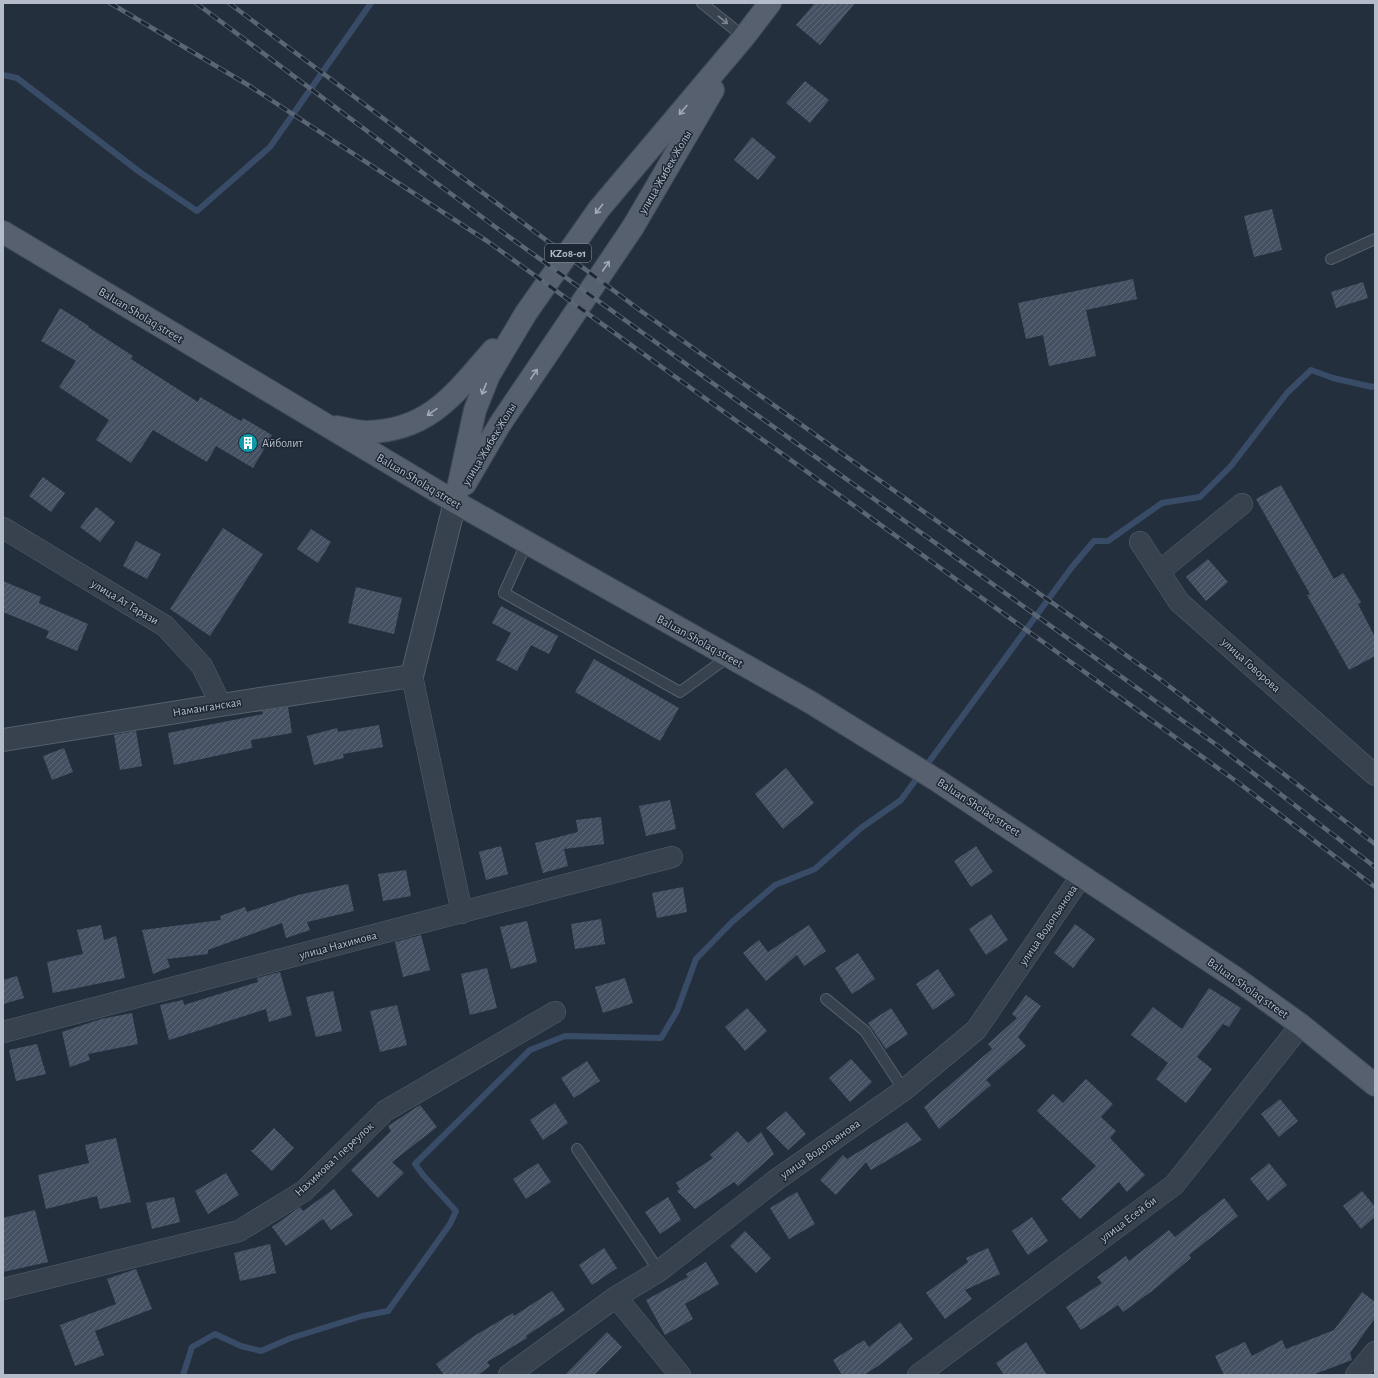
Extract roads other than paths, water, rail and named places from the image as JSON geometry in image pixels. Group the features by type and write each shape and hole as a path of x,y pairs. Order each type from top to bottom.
{"main road":[{"name":"улица Жибек Жолы","path":"455,502 475,410 489,375 526,313 599,209 744,37 770,3"},
{"name":"улица Жибек Жолы","path":"455,502 500,424 633,227 744,37"},
{"name":"Baluan Sholaq street","path":"3,232 324,425 526,544 810,702 938,781 1234,977 1300,1025 1375,1085"},
{"name":"KZ08-01","path":"324,425 366,432 396,429 426,417 450,400 526,313"}],"street":[{"path":"455,502 412,676 462,913"},
{"path":"1160,572 1242,504"},
{"name":"улица Ат Тарази","path":"3,528 165,626 202,666 220,705"},
{"name":"улица Говорова","path":"1140,542 1180,602 1375,775"},
{"name":"Наманганская","path":"3,740 412,676"},
{"name":"улица Нахимова","path":"3,1032 672,857"},
{"name":"улица Водопьянова","path":"509,1375 616,1297 658,1271 776,1180 904,1090 976,1030 1082,875"},
{"name":"Нахимова 1 переулок","path":"3,1289 239,1231 304,1191 385,1111 555,1012"},
{"name":"улица Есей би","path":"918,1375 1174,1185 1300,1025"},
{"path":"616,1297 680,1375"},
{"path":"1356,1375 1375,1352"}],"lane":[{"path":"702,3 744,37"},
{"path":"1331,259 1375,238"},
{"path":"526,544 504,593 680,692 728,657"},
{"path":"826,999 865,1031 904,1090"},
{"path":"577,1150 658,1271"}],"waterway":[{"path":"3,75 17,78 141,173 197,211 270,147 371,3"},
{"path":"183,1375 192,1347 215,1334 241,1346 261,1351 291,1338 362,1316 388,1311 450,1224 456,1211 423,1175 415,1164 530,1050 565,1036 661,1038 677,1011 696,959 732,922 775,885 815,869 861,828 901,800 1072,567 1094,541 1108,541 1162,503 1200,497 1231,466 1287,393 1311,370 1333,378 1372,387 1375,386"}],"railway":[{"path":"110,3 248,85 487,241 1240,784 1375,887"},
{"path":"196,3 494,226 1218,746 1375,867"},
{"path":"229,3 641,311 1161,680 1375,844"}],"place":[{"name":"Айболит","path":"248,443"}]}
